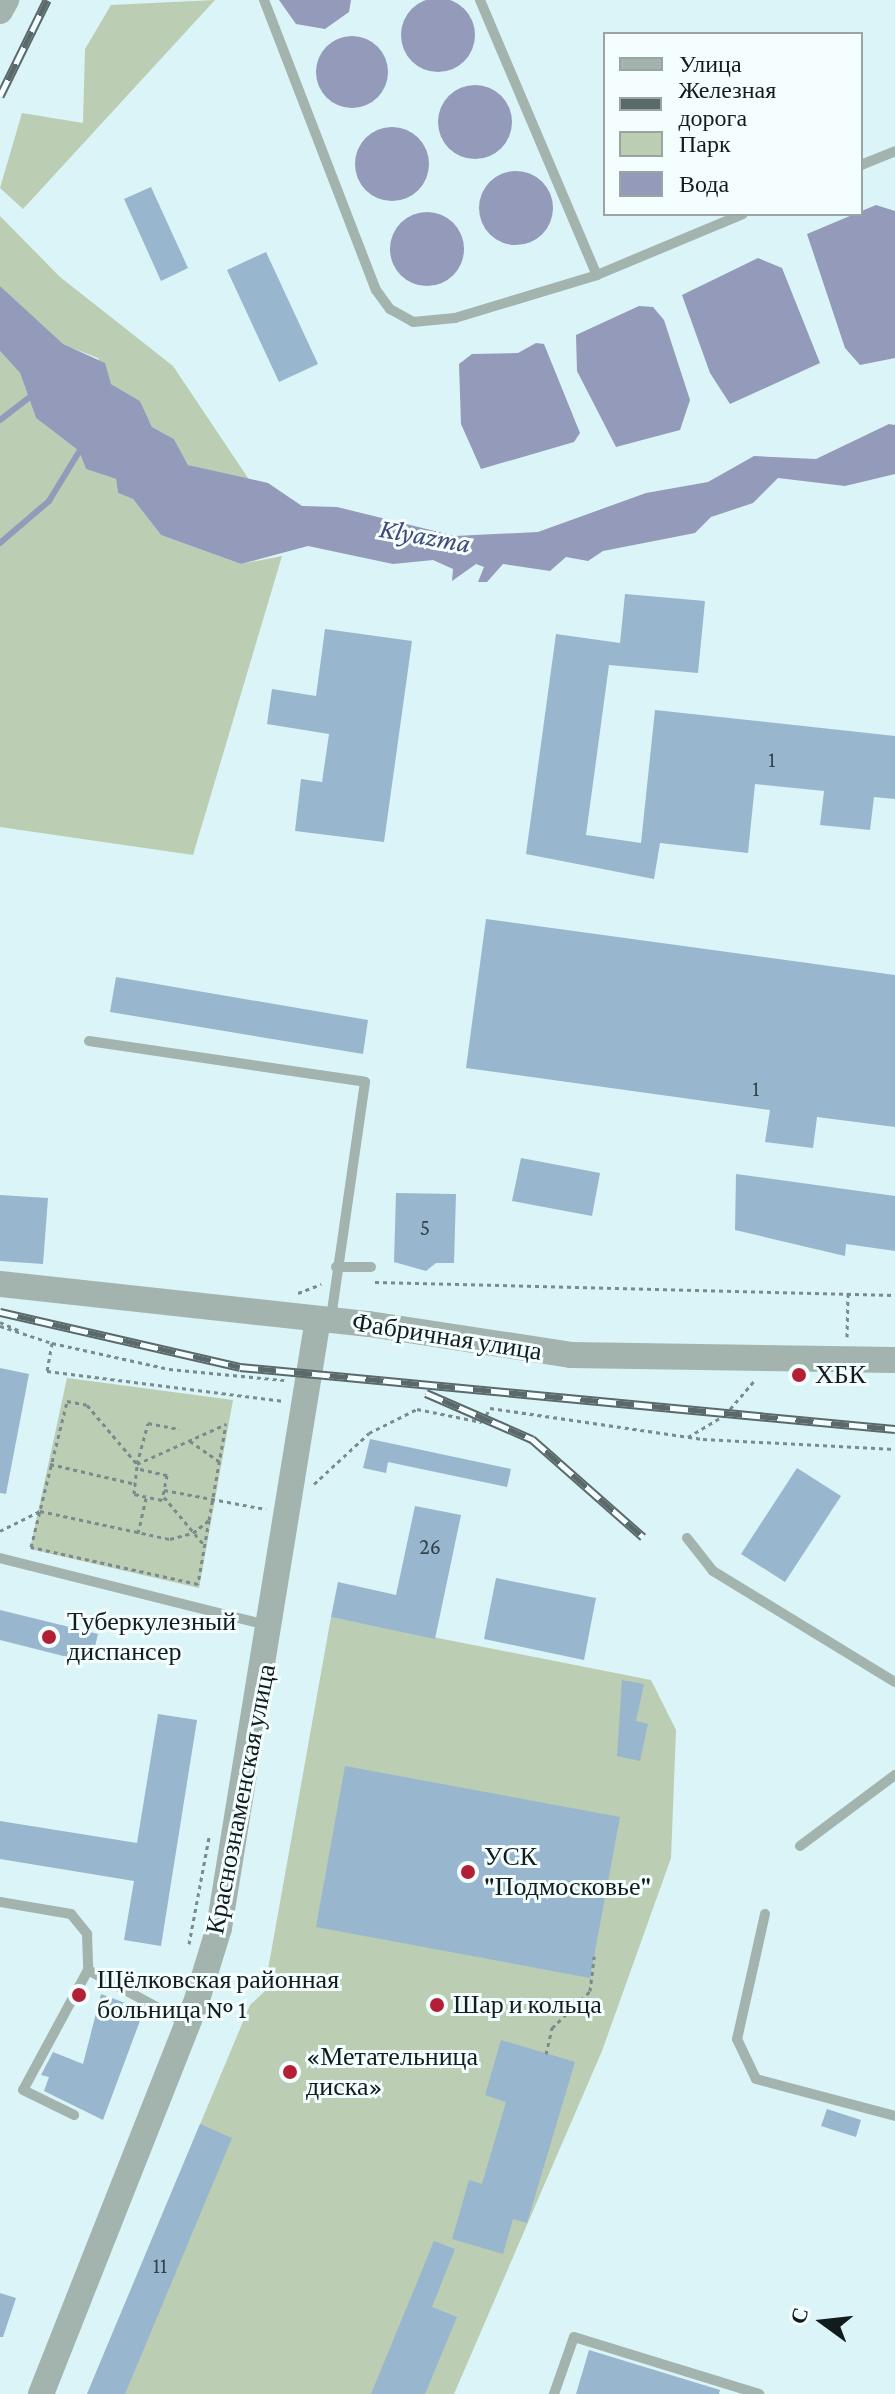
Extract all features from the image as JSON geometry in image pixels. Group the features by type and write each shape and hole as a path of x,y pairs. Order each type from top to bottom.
{"street":[{"path":"0,11 6,0"},
{"name":"Фабричная улица","path":"0,1284 324,1319 571,1355 895,1360"},
{"name":"Краснознаменская улица","path":"41,2394 188,2024 219,1928 273,1626 276,1515 324,1319"}],"lane":[{"path":"264,0 376,290 390,309 413,322 455,318 597,275 738,216"},
{"path":"480,0 597,275"},
{"path":"863,164 895,151"},
{"path":"89,1041 365,1082 334,1280 324,1319"},
{"path":"336,1267 371,1267"},
{"path":"687,1538 713,1571 895,1682"},
{"path":"0,1558 273,1626"},
{"path":"800,1846 895,1775"},
{"path":"0,1902 71,1914 87,1934 88,1970 23,2090 74,2115"},
{"path":"765,1914 737,2039 756,2079 895,2116"},
{"path":"88,1970 188,2024"},
{"path":"554,2394 574,2337 759,2394"}],"path":[{"path":"334,1280 895,1295"},
{"path":"847,1342 848,1293"},
{"path":"0,1324 52,1343 169,1369 294,1381"},
{"path":"52,1343 47,1371 292,1402"},
{"path":"688,1437 725,1415 755,1379"},
{"path":"138,1466 226,1424 220,1462 209,1520 205,1546 198,1584 31,1547 67,1401 87,1405 138,1466 167,1475 163,1496 205,1546"},
{"path":"314,1484 369,1433 417,1409 482,1422 490,1408 688,1437 895,1449"},
{"path":"163,1496 134,1494 148,1423 179,1429"},
{"path":"190,1441 220,1462"},
{"path":"50,1464 136,1484"},
{"path":"164,1490 276,1515"},
{"path":"138,1533 146,1497"},
{"path":"0,1531 40,1511 170,1539 193,1533 209,1520"},
{"path":"187,1955 210,1833"},
{"path":"546,2054 552,2028 590,1991 594,1956"}],"green space":[{"path":"215,0 23,209 0,188 22,113 83,123 85,49 111,5"},
{"path":"0,216 60,277 173,366 250,481 188,465 174,439 152,427 140,401 111,384 98,358 62,344 0,286"},
{"path":"0,351 20,373 36,418 79,451 86,469 116,479 118,493 133,499 161,535 241,564 282,556 193,855 0,827"},
{"path":"67,1378 233,1400 199,1588 30,1549"},
{"path":"331,1617 651,1680 676,1730 671,1858 602,2051 454,2394 87,2394 250,2005 264,1992"}],"water":[{"path":"431,-1 445,-1 459,4 469,14 474,28 474,42 469,56 459,66 445,71 431,71 417,66 407,56 402,42 402,28 407,14 417,4"},
{"path":"279,0 351,0 349,12 325,29 296,24"},
{"path":"359,36 378,46 386,58 386,86 378,98 366,106 345,108 326,98 318,86 316,65 326,46 338,38"},
{"path":"475,85 496,91 506,101 512,122 506,143 496,153 475,159 454,153 444,143 438,122 444,101 454,91"},
{"path":"392,127 413,133 423,143 429,164 423,185 413,195 392,201 371,195 361,185 355,164 361,143 371,133"},
{"path":"516,171 530,174 542,182 550,194 553,208 550,222 542,234 530,242 516,245 502,242 490,234 482,222 479,208 482,194 490,182 502,174"},
{"path":"876,205 895,211 895,358 860,365 845,348 807,234 850,216 863,216 863,210"},
{"path":"427,212 441,215 453,223 461,235 464,249 461,263 453,275 441,283 427,286 413,283 401,275 393,263 390,249 393,235 401,223 413,215"},
{"path":"758,258 782,268 820,363 730,404 710,373 682,295"},
{"name":"Klyazma","path":"0,286 63,344 105,363 111,384 140,401 152,427 174,439 188,465 268,483 302,506 337,507 455,536 538,532 646,493 708,482 754,456 816,459 889,424 895,425 895,474 845,486 778,478 753,503 711,517 695,533 603,551 588,561 566,557 550,571 503,564 487,582 478,582 484,567 476,564 452,581 453,569 433,560 393,564 308,546 241,564 161,535 133,499 118,493 116,479 86,469 79,451 36,418 20,373 0,351"},
{"path":"639,306 653,307 664,320 690,400 680,430 616,447 577,371 576,335"},
{"path":"536,343 544,344 580,433 574,442 481,469 461,424 459,364 472,354 518,353"}],"building":[{"path":"151,187 188,268 161,281 124,199"},
{"path":"266,252 318,364 279,382 227,270"},
{"path":"625,594 705,601 698,673 609,665 586,835 641,843 655,710 895,736 895,799 874,797 870,830 820,825 824,791 755,784 748,853 660,843 654,879 526,854 556,634 620,643"},
{"path":"325,629 412,641 384,842 295,831 301,779 322,782 329,734 267,724 272,689 316,696"},
{"path":"486,919 895,975 895,1127 817,1117 813,1148 765,1142 770,1110 466,1068"},
{"path":"116,977 368,1020 363,1054 110,1012"},
{"path":"521,1158 600,1173 592,1216 512,1201"},
{"path":"736,1174 895,1196 895,1251 846,1244 845,1256 735,1230"},
{"path":"396,1193 456,1194 454,1263 436,1263 426,1271 394,1262"},
{"path":"0,1195 48,1198 43,1264 0,1261"},
{"path":"0,1368 29,1374 6,1494 0,1493"},
{"path":"370,1439 511,1469 507,1487 388,1462 386,1473 363,1468"},
{"path":"797,1468 841,1496 785,1582 741,1554"},
{"path":"415,1506 461,1515 435,1639 331,1617 338,1582 396,1595"},
{"path":"496,1578 596,1598 584,1660 484,1639"},
{"name":"Туберкулезный диспансер","path":"0,1610 98,1634 91,1663 0,1640"},
{"path":"622,1680 644,1684 636,1721 648,1724 640,1761 617,1756"},
{"path":"158,1714 197,1720 161,1946 124,1940 134,1881 0,1859 0,1821 137,1843"},
{"name":"УСК \"Подмосковье\"","path":"345,1766 620,1817 590,1978 316,1927"},
{"path":"101,1994 144,2010 103,2120 44,2091 49,2077 41,2075 53,2052 83,2064"},
{"path":"501,2040 575,2062 527,2223 513,2219 503,2254 452,2239 469,2180 482,2184 506,2102 485,2095"},
{"path":"827,2109 861,2120 856,2137 821,2126"},
{"path":"200,2124 232,2138 125,2394 87,2394"},
{"path":"434,2241 455,2249 432,2307 457,2317 425,2394 371,2394"},
{"path":"0,2293 16,2298 3,2337 0,2337"},
{"path":"589,2350 720,2390 719,2394 576,2394"}],"waterway":[{"path":"0,420 35,393"},
{"path":"0,543 49,501 82,447"}],"railway":[{"path":"0,96 47,0"},
{"path":"0,1312 240,1367 895,1429"},
{"path":"426,1393 532,1439 643,1537"}],"place":[{"name":"ХБК","path":"799,1375"},
{"name":"Туберкулезный диспансер","path":"49,1637"},
{"name":"УСК \"Подмосковье\"","path":"468,1872"},
{"name":"Щёлковская районная больница № 1","path":"79,1995"},
{"name":"Шар и кольца","path":"437,2005"},
{"name":"«Метательница диска»","path":"290,2072"}]}
